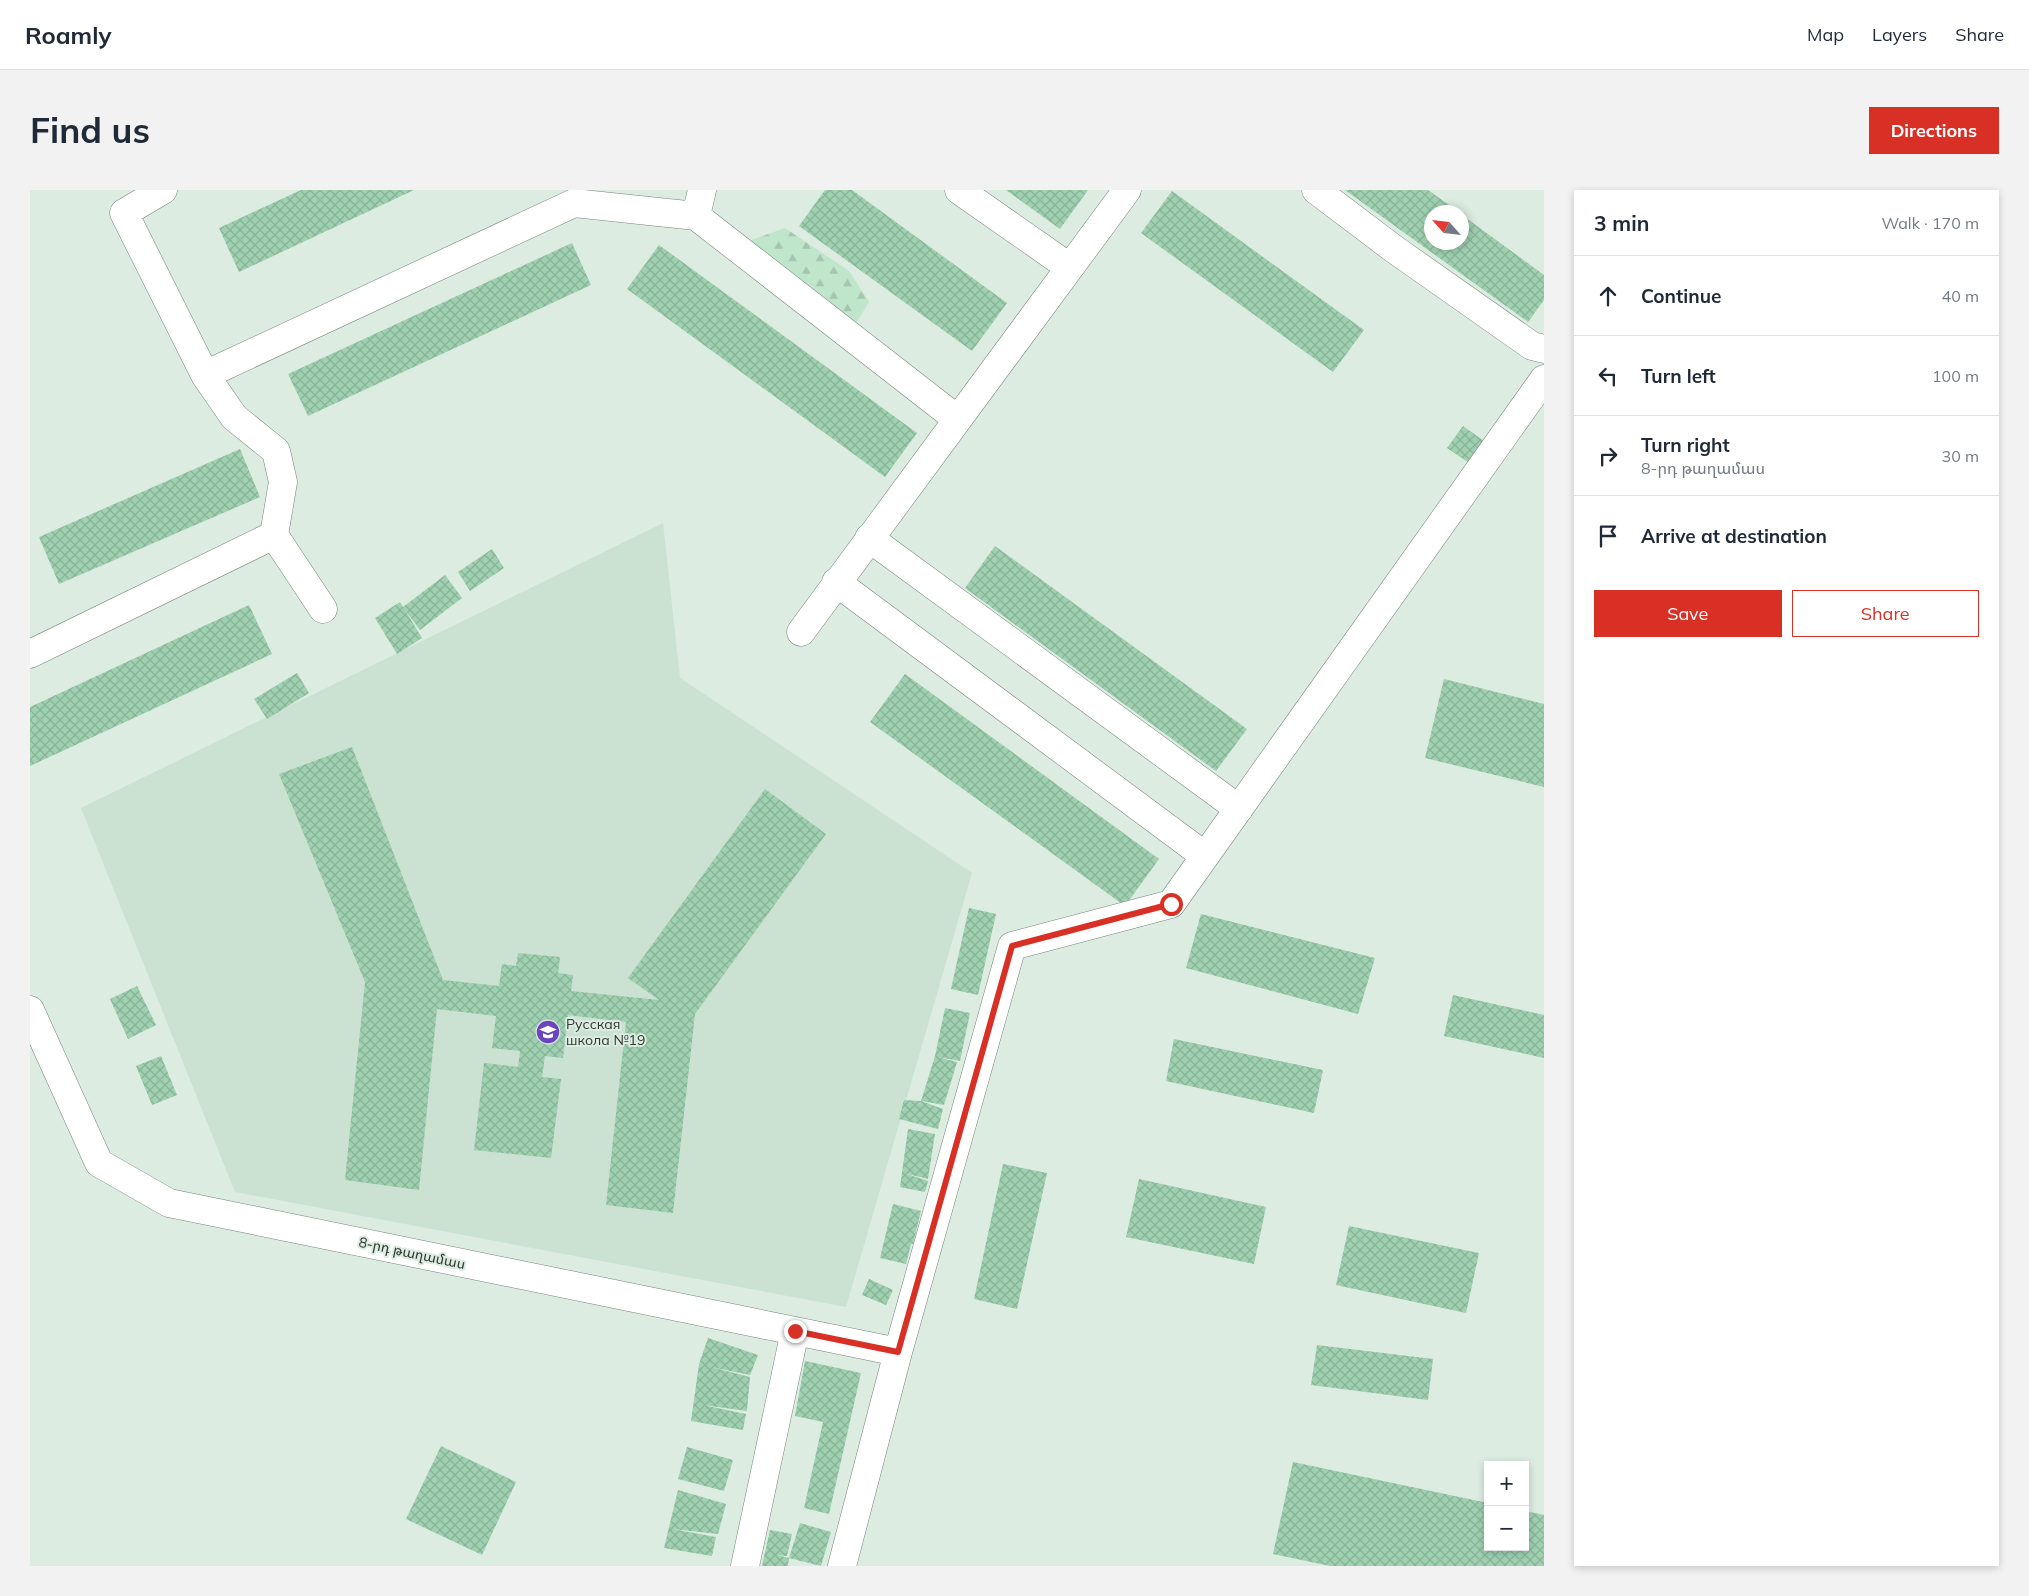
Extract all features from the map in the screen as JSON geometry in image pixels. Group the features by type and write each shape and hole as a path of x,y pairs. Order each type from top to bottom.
{"street":[{"path":"163,190 124,213 205,375 234,417 276,451 283,482 274,536 323,609"},
{"path":"696,216 702,190"},
{"path":"959,190 1069,267"},
{"path":"801,632 836,582 1127,190"},
{"path":"1316,190 1394,249 1532,346 1544,349"},
{"path":"205,375 572,196 696,216 957,419"},
{"path":"842,1566 898,1352 1012,946 1171,904 1544,378"},
{"path":"32,648 274,536"},
{"path":"869,538 1239,809"},
{"path":"836,582 1205,856"},
{"name":"8-րդ թաղամաս","path":"30,1010 99,1163 169,1203 898,1352"},
{"path":"744,1566 795,1331"}],"shaded area":[{"name":"Русская школа №19","path":"663,523 680,678 972,873 846,1307 235,1192 81,808"}],"green space":[{"path":"785,228 849,271 869,302 849,335 749,241"}],"building":[{"path":"301,190 414,190 239,272 219,228"},
{"path":"825,190 852,190 1007,303 972,351 799,226"},
{"path":"1006,190 1088,190 1060,229"},
{"path":"1345,190 1428,190 1449,205 1424,205 1424,247"},
{"path":"1172,191 1364,330 1333,372 1141,233"},
{"path":"1469,220 1544,275 1544,300 1528,322 1428,250 1469,250"},
{"path":"572,243 591,285 308,416 288,374"},
{"path":"659,245 917,433 885,477 627,289"},
{"path":"1463,426 1484,441 1469,463 1447,448"},
{"path":"240,449 260,497 59,584 39,537"},
{"path":"995,546 1247,729 1216,771 965,588"},
{"path":"492,549 504,568 470,591 458,572"},
{"path":"445,575 462,598 420,630 405,610 422,638 397,654 375,618 400,602 403,607"},
{"path":"249,605 272,654 30,766 30,707"},
{"path":"297,673 309,693 267,719 254,699"},
{"path":"905,674 1159,859 1125,906 870,722"},
{"path":"1444,679 1544,704 1544,787 1425,758"},
{"path":"352,747 443,980 499,986 502,964 516,966 518,953 560,957 558,973 573,975 571,991 659,1000 628,978 765,789 826,834 695,1014 673,1213 606,1205 626,1022 568,1015 563,1058 545,1056 542,1077 561,1079 551,1158 474,1150 484,1063 518,1067 520,1051 492,1048 496,1016 437,1009 419,1190 345,1180 365,982 279,774"},
{"path":"969,908 996,914 978,995 951,989"},
{"path":"1201,914 1375,958 1358,1014 1186,968"},
{"path":"137,986 156,1025 128,1039 110,999"},
{"path":"1453,995 1544,1015 1544,1058 1444,1036"},
{"path":"945,1008 970,1013 960,1061 938,1057 957,1062 944,1105 921,1101 935,1056"},
{"path":"1174,1039 1323,1070 1314,1113 1166,1081"},
{"path":"161,1056 177,1095 152,1105 136,1066"},
{"path":"904,1100 921,1101 943,1109 938,1129 899,1119"},
{"path":"908,1129 935,1134 928,1179 904,1173 928,1181 925,1192 900,1187"},
{"path":"1003,1164 1047,1173 1017,1309 974,1299"},
{"path":"1139,1179 1266,1207 1254,1264 1126,1237"},
{"path":"893,1204 921,1211 906,1264 880,1258"},
{"path":"1349,1226 1479,1253 1466,1313 1336,1285"},
{"path":"869,1279 893,1290 886,1305 862,1295"},
{"path":"708,1338 758,1355 750,1375 711,1367 750,1377 747,1411 703,1405 746,1414 743,1430 691,1421 699,1364"},
{"path":"1317,1345 1433,1359 1428,1400 1311,1385"},
{"path":"805,1361 861,1373 829,1514 804,1508 823,1422 795,1416"},
{"path":"441,1446 516,1482 482,1555 406,1519"},
{"path":"687,1447 733,1460 724,1491 678,1479"},
{"path":"1293,1462 1484,1502 1484,1551 1529,1551 1529,1512 1544,1515 1544,1566 1330,1566 1273,1554"},
{"path":"678,1490 726,1504 718,1534 672,1529 716,1537 712,1556 664,1548"},
{"path":"800,1523 831,1532 821,1566 789,1558"},
{"path":"770,1530 792,1534 787,1556 777,1555 789,1558 788,1566 762,1566"}],"place":[{"name":"Русская школа №19","path":"548,1032"}],"route":[{"path":"795,1331 898,1352 1012,946 1171,904"}]}
